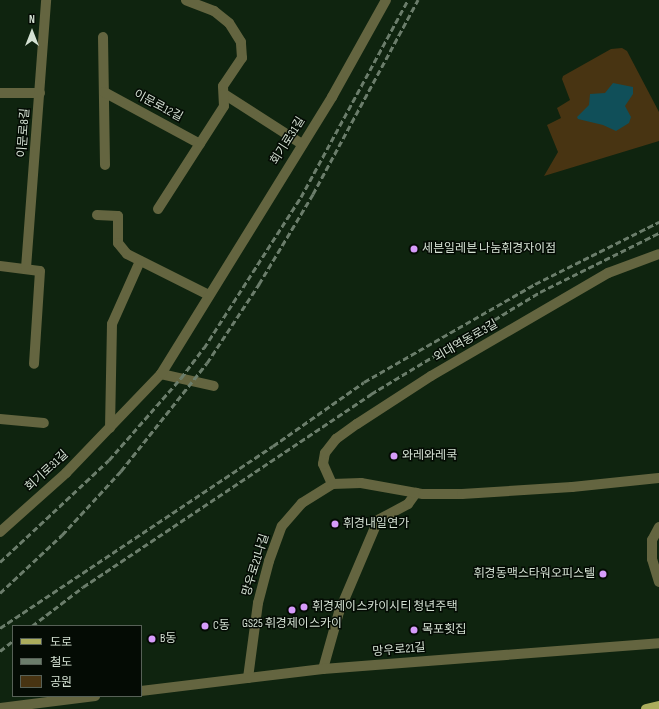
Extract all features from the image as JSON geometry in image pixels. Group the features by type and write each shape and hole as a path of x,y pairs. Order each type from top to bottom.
{"main road":[{"path":"646,709 659,708"}],"street":[{"name":"이문로8길","path":"26,268 46,0"},
{"path":"158,209 224,106 223,86 242,58 241,42 229,23 214,11 186,0"},
{"name":"회기로31길","path":"0,532 66,473 161,374 332,97 386,0"},
{"path":"103,36 105,165"},
{"name":"이문로12길","path":"104,92 200,144"},
{"path":"0,93 40,93"},
{"path":"224,94 302,144"},
{"path":"97,215 118,216 118,243 127,254 209,295"},
{"name":"외대역동로3길","path":"332,484 323,464 325,454 336,439 357,424 431,376 608,273 659,254"},
{"path":"110,428 112,324 140,261"},
{"path":"0,266 26,268 40,271 34,364"},
{"path":"161,374 214,386"},
{"path":"0,419 44,423"},
{"path":"332,484 361,483 416,493 462,494 572,487 659,478"},
{"name":"망우로21나길","path":"248,678 258,603 269,561 282,526 302,503 332,484"},
{"path":"323,669 339,612 378,520 408,504 416,493"},
{"path":"659,527 652,540 652,559 659,582"},
{"name":"망우로21길","path":"142,691 323,669 659,643"},
{"path":"0,708 87,697"}],"green space":[{"path":"622,48 627,51 659,112 659,141 544,176 558,152 547,125 561,118 557,108 570,100 562,79 563,76 611,49"}],"water":[{"path":"613,83 633,87 633,94 625,106 631,117 629,123 616,131 603,125 578,119 577,117 589,105 590,94 605,93"}],"railway":[{"path":"0,562 109,460 181,378 204,348 301,197 408,0"},
{"path":"0,593 62,535 121,471 207,363 259,284 313,194 418,0"},
{"path":"0,628 273,446 364,382 535,284 659,222"},
{"path":"33,625 83,587 371,394 540,292 659,233"},
{"path":"0,651 12,642"}],"place":[{"name":"세븐일레븐 나눔휘경자이점","path":"414,249"},
{"name":"와레와레쿡","path":"394,456"},
{"name":"휘경내일연가","path":"335,524"},
{"name":"휘경동맥스타워오피스텔","path":"603,574"},
{"name":"휘경제이스카이시티 청년주택","path":"304,607"},
{"name":"GS25 휘경제이스카이","path":"292,610"},
{"name":"C동","path":"205,626"},
{"name":"목포횟집","path":"414,630"},
{"name":"B동","path":"152,639"}]}
